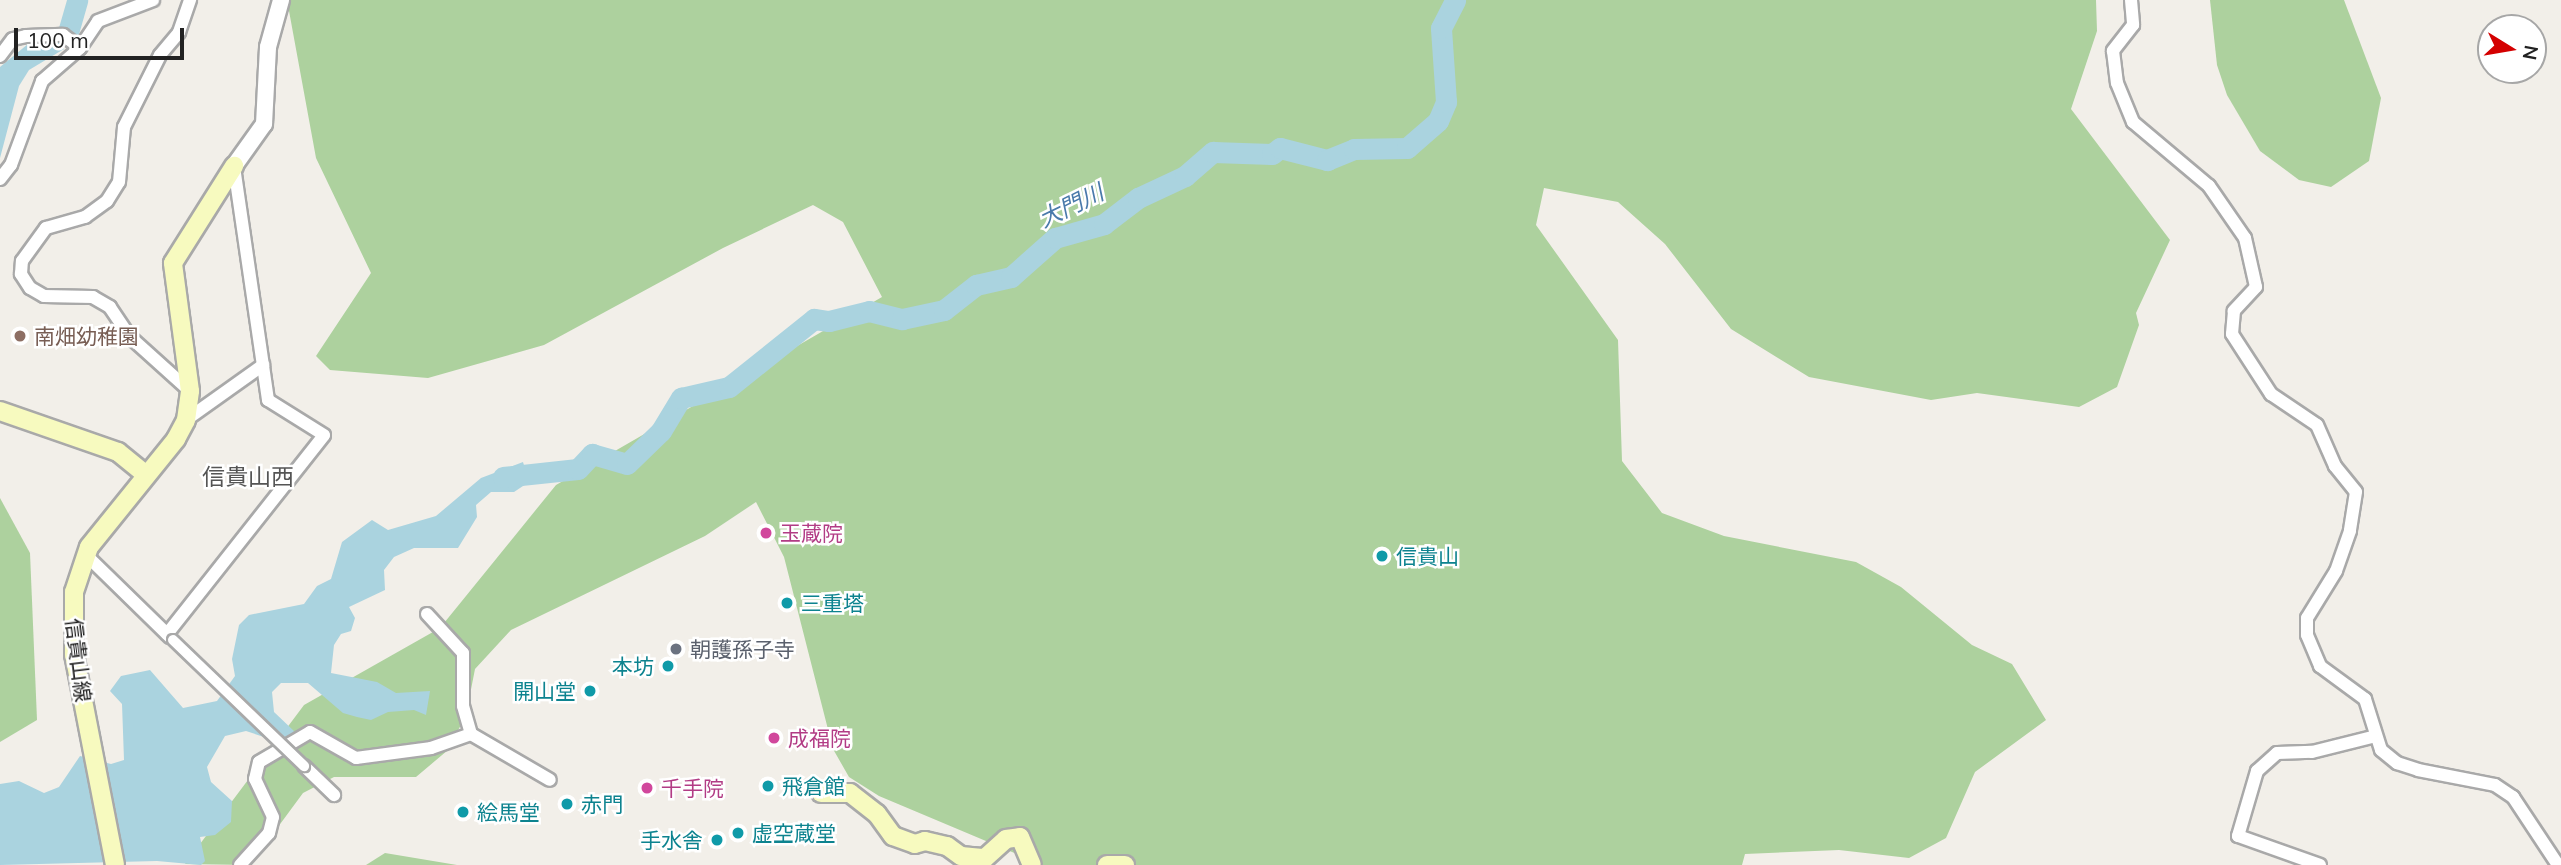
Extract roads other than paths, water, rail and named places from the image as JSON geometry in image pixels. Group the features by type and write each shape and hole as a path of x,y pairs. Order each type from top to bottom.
{"main road":[{"name":"信貴山線","path":"115,865 72,629 76,581 85,554 186,420 190,391 173,263 234,166"},
{"path":"0,411 118,452 146,475"},
{"path":"821,793 850,793 877,814 893,836 915,844 925,841 947,846 961,856 985,858 1006,839 1020,836 1032,865"},
{"path":"1107,865 1125,865"}],"street":[{"path":"0,179 11,165 42,81 80,48 99,21 153,0"},
{"path":"190,0 179,32 160,55 124,127 119,182 107,201 85,217 46,228 22,261 21,274 30,288 44,296 93,297 110,307 130,337 190,391"},
{"path":"170,637 324,435 268,400 234,166 264,124 268,47 281,0"},
{"path":"2131,0 2133,25 2113,51 2117,83 2133,122 2209,186 2245,238 2256,287 2234,311 2232,334 2271,394 2317,425 2335,466 2357,492 2350,531 2336,571 2307,618 2307,635 2328,677 2365,699 2381,750 2397,762 2495,785 2513,797 2558,865"},
{"path":"0,56 13,38 26,36 63,36 80,48"},
{"path":"186,420 263,365"},
{"path":"85,554 334,795"},
{"path":"427,614 463,653 463,706 471,734 550,780"},
{"path":"240,865 269,833 273,817 255,779 259,762 310,732 356,758 431,748 471,734"},
{"path":"2320,865 2238,836 2257,771 2277,752 2312,752 2376,736"}],"water":[{"path":"59,40 64,49 29,70 19,86 0,158 0,67 28,44"},
{"path":"523,462 529,482 514,492 491,492 476,505 477,517 458,548 414,548 394,557 384,570 385,590 349,607 355,618 351,631 341,634 334,645 331,673 377,682 396,693 430,691 426,715 414,710 388,712 371,720 357,717 343,713 308,683 281,683 272,692 274,712 294,731 290,739 273,740 246,731 225,736 207,767 211,782 232,801 231,822 215,835 200,837 205,861 201,865 157,861 0,865 0,784 19,781 44,793 59,787 80,756 111,764 124,760 122,704 110,691 121,676 150,670 183,708 217,701 235,676 232,659 239,625 249,615 304,604 317,586 331,579 342,542 372,520 388,530 436,516 481,478"}],"waterway":[{"path":"67,36 77,0"},
{"name":"大門川","path":"503,477 578,469 592,454 627,464 661,431 681,398 729,387 814,319 829,321 869,311 902,319 944,310 976,285 1011,277 1055,238 1104,224 1138,198 1185,176 1213,152 1272,154 1280,148 1327,160 1354,149 1407,148 1438,121 1446,102 1441,28 1455,0"}],"place":[{"name":"南畑幼稚園","path":"20,336"},
{"name":"玉蔵院","path":"766,533"},
{"name":"信貴山","path":"1382,556"},
{"name":"三重塔","path":"787,603"},
{"name":"朝護孫子寺","path":"676,649"},
{"name":"本坊","path":"668,666"},
{"name":"開山堂","path":"590,691"},
{"name":"成福院","path":"774,738"},
{"name":"飛倉館","path":"768,786"},
{"name":"千手院","path":"647,788"},
{"name":"赤門","path":"567,804"},
{"name":"絵馬堂","path":"463,812"},
{"name":"虚空蔵堂","path":"738,833"},
{"name":"手水舎","path":"717,840"}],"district":[{"name":"信貴山西","path":"248,477"}]}
